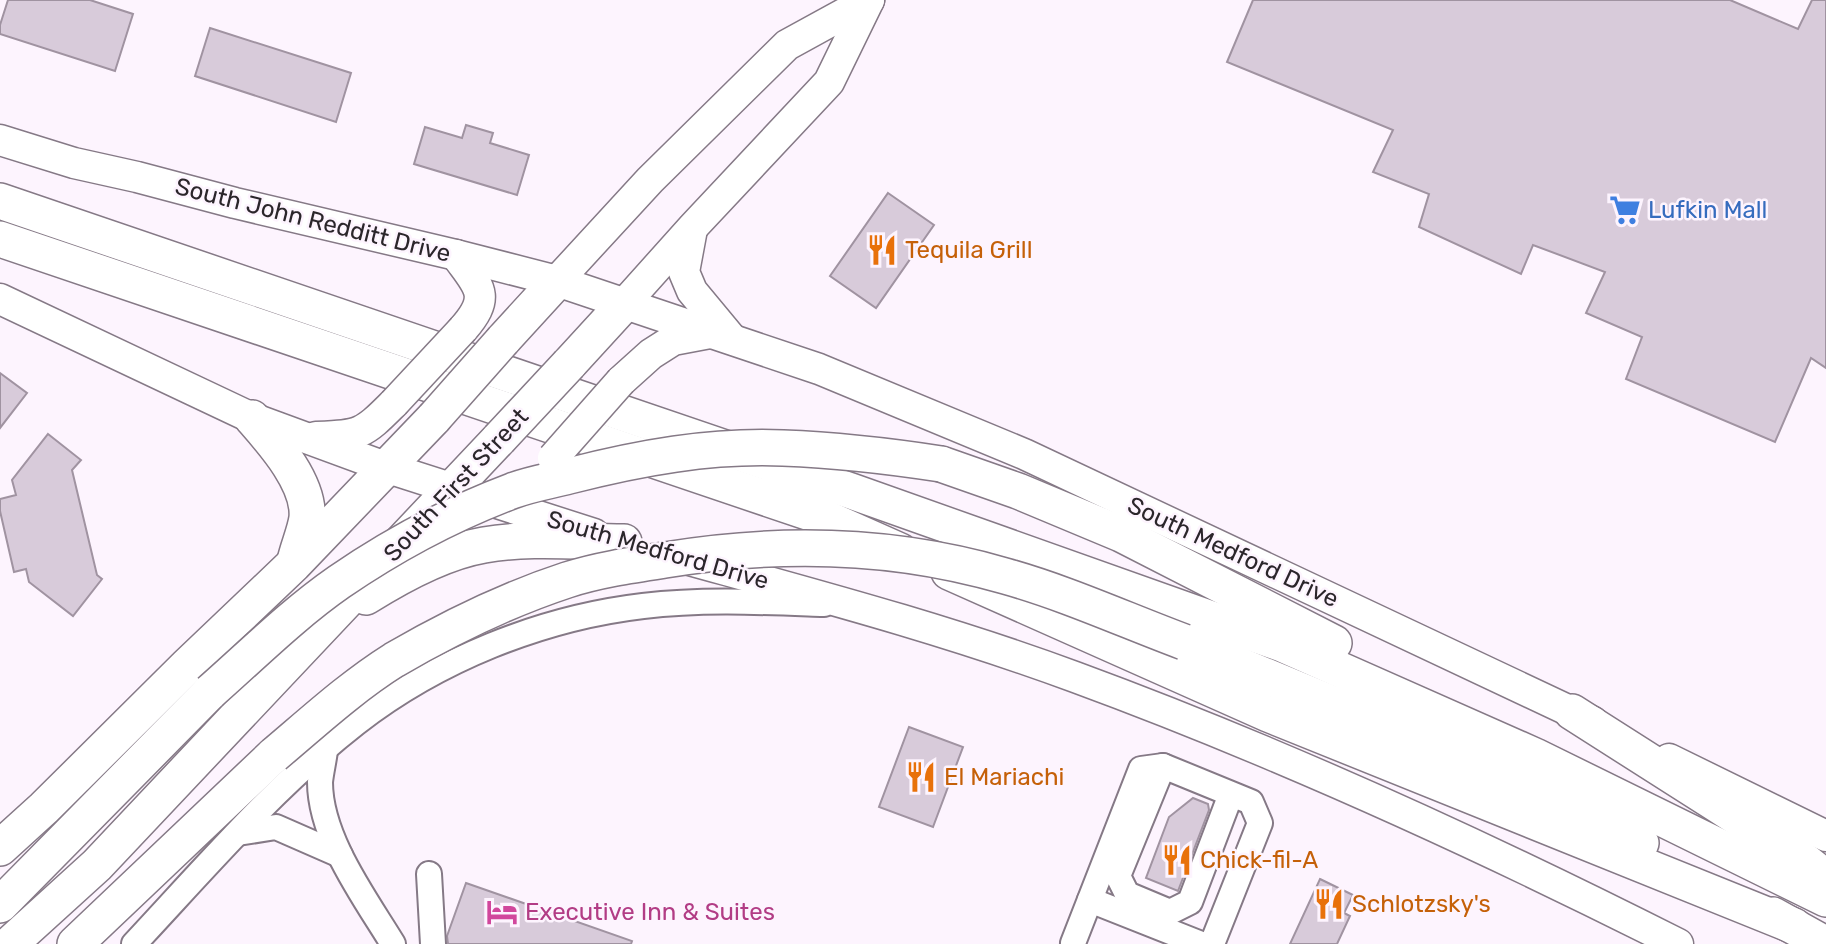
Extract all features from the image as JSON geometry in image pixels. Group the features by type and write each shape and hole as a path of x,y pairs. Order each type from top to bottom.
{"highway":[{"path":"0,201 850,491 1282,644 1535,756 1826,899"},
{"path":"0,239 828,519 1268,714 1794,926"},
{"name":"South First Street","path":"0,848 294,564 388,468 557,281"},
{"name":"South First Street","path":"10,944 97,865 453,490 624,304"},
{"path":"252,418 284,454 303,496 307,517 294,564"},
{"path":"0,905 210,692 338,583 416,534 514,490 674,453 781,448 872,454 941,464 1018,491 1121,534 1363,657 1535,756"},
{"path":"333,617 405,575 448,555 484,545 624,542"},
{"path":"75,944 274,755 336,703 391,662 444,632 503,604 568,580 613,569 725,550 816,547 917,556 1006,576 1184,642 1494,771 1619,831 1825,944"},
{"path":"1572,712 1806,862 1826,878"}],"main road":[{"name":"South First Street","path":"624,304 693,226 829,82 869,0"},
{"name":"South First Street","path":"557,281 650,180 787,46 869,0"},
{"name":"South John Redditt Drive","path":"0,140 74,163 557,281 624,304"},
{"path":"538,516 541,474 621,382 651,354 673,340 723,335 692,291 684,272 693,226"},
{"path":"309,437 353,435 370,426 475,315 481,304 478,286 456,255"},
{"path":"0,299 252,418 453,490"},
{"name":"South Medford Drive","path":"624,304 819,369 1024,454 1803,822 1826,836"},
{"name":"South Medford Drive","path":"453,490 574,529 857,606 1076,677 1325,776 1565,887 1678,944"}],"street":[{"path":"134,944 283,786 357,722 416,683 483,649 559,622 643,606 744,601 857,606"},
{"path":"325,750 320,782 340,855 393,944"},
{"path":"1163,766 1118,876 1127,894 1170,912 1190,902 1231,794"},
{"path":"1073,943 1141,769 1163,766 1251,802 1261,823 1212,944"},
{"path":"238,833 276,827 340,855"},
{"path":"429,874 433,944"},
{"path":"1090,900 1201,944"}],"building":[{"path":"8,0 90,0 133,14 115,71 0,34"},
{"name":"Lufkin Mall","path":"1253,0 1730,0 1798,29 1812,0 1826,0 1826,368 1811,358 1775,442 1626,379 1642,337 1586,313 1605,272 1533,245 1521,274 1419,227 1429,194 1373,172 1393,130 1227,62"},
{"path":"210,28 351,73 336,122 195,76"},
{"path":"466,125 493,133 490,143 529,155 517,195 414,164 425,127 462,138"},
{"name":"Tequila Grill","path":"888,193 934,225 876,308 830,276"},
{"path":"0,373 27,393 0,428"},
{"path":"48,434 81,460 72,470 97,575 102,579 73,616 29,582 26,569 14,572 0,511 0,499 16,495 12,480"},
{"name":"El Mariachi","path":"909,727 963,747 933,827 879,807"},
{"name":"Chick-fil-A","path":"1193,798 1208,804 1209,810 1178,891 1146,878 1169,817"},
{"name":"Schlotzsky's","path":"1320,879 1353,895 1344,913 1350,916 1337,944 1290,944"},
{"name":"Executive Inn & Suites","path":"466,883 632,941 631,944 448,944 447,936"}],"place":[{"name":"Lufkin Mall","path":"1625,210"},
{"name":"Tequila Grill","path":"882,250"},
{"name":"El Mariachi","path":"921,777"},
{"name":"Chick-fil-A","path":"1177,860"},
{"name":"Schlotzsky's","path":"1329,904"},
{"name":"Executive Inn & Suites","path":"502,912"}]}
